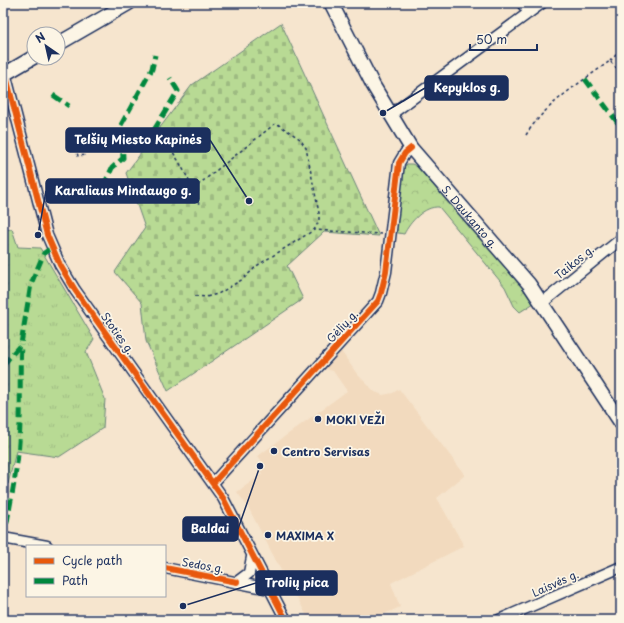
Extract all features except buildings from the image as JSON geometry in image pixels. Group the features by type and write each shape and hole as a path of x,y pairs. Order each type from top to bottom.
{"main road":[{"path":"66,39 129,3"},
{"name":"S. Daukanto g.","path":"332,3 390,115 411,148 517,269 542,303 621,423"},
{"path":"4,71 26,61"}],"street":[{"path":"522,3 529,13"},
{"path":"390,115 542,3"},
{"name":"Stoties g.","path":"4,71 47,235 60,265 75,290 213,483 227,505 286,620"},
{"name":"Gėlių g.","path":"213,483 378,301 386,272 399,163 405,153 411,148"},
{"name":"Taikos g.","path":"542,303 621,239"},
{"path":"3,538 42,545"},
{"name":"Sedos g.","path":"237,582 249,573 252,556"},
{"name":"Laisvės g.","path":"499,620 621,567"},
{"name":"Sedos g.","path":"166,568 269,589"}],"path":[{"path":"526,135 535,120 582,81 610,61 621,50"},
{"path":"610,61 616,68 621,68"},
{"path":"193,189 276,123 300,139 306,148 319,213 319,221 314,230 258,265 243,279 218,294 206,297 195,296"},
{"path":"154,130 171,148 193,189 199,204"},
{"path":"74,142 78,156 86,155"},
{"path":"314,230 390,234"}],"shaded area":[{"path":"341,351 357,374 375,392 383,395 393,393 399,389 465,475 437,498 464,546 391,583 400,607 380,616 382,620 353,620 351,617 343,620 309,620 297,597 295,597 248,507 237,492 262,474 256,465 262,461 258,456 347,391 333,371 325,369"}],"green space":[{"path":"281,23 379,236 324,232 287,266 303,299 168,391 146,341 142,303 115,272 145,228 126,173 192,85"},
{"path":"407,164 416,166 504,264 534,303 520,312 514,306 505,287 439,207 433,207 423,212 414,220 404,234 393,232 403,167"},
{"path":"12,229 18,247 40,248 94,339 86,352 105,399 103,428 59,457 16,451 8,484 3,470 3,230"}],"marked path":[{"path":"121,125 152,69 155,55"},
{"path":"154,130 178,91 170,78"},
{"path":"585,79 621,127"},
{"path":"53,95 69,106"},
{"path":"97,200 112,168 123,158 122,139"},
{"path":"3,365 21,344 31,284 44,253 53,247"},
{"path":"4,538 14,486 18,454 20,426 21,344"}],"cycle path":[{"path":"3,65 47,235 60,265 75,290 223,498 286,620"},
{"path":"213,483 378,301 386,272 399,163 405,153 411,148"},
{"path":"166,568 237,582"}],"place":[{"name":"Kepyklos g.","path":"383,113"},
{"name":"Telšių Miesto Kapinės","path":"249,201"},
{"name":"Karaliaus Mindaugo g.","path":"38,235"},
{"name":"MOKI VEŽI","path":"318,419"},
{"name":"Centro Servisas","path":"274,451"},
{"name":"Baldai","path":"260,466"},
{"name":"MAXIMA X","path":"268,535"},
{"name":"Trolių pica","path":"183,606"}]}
